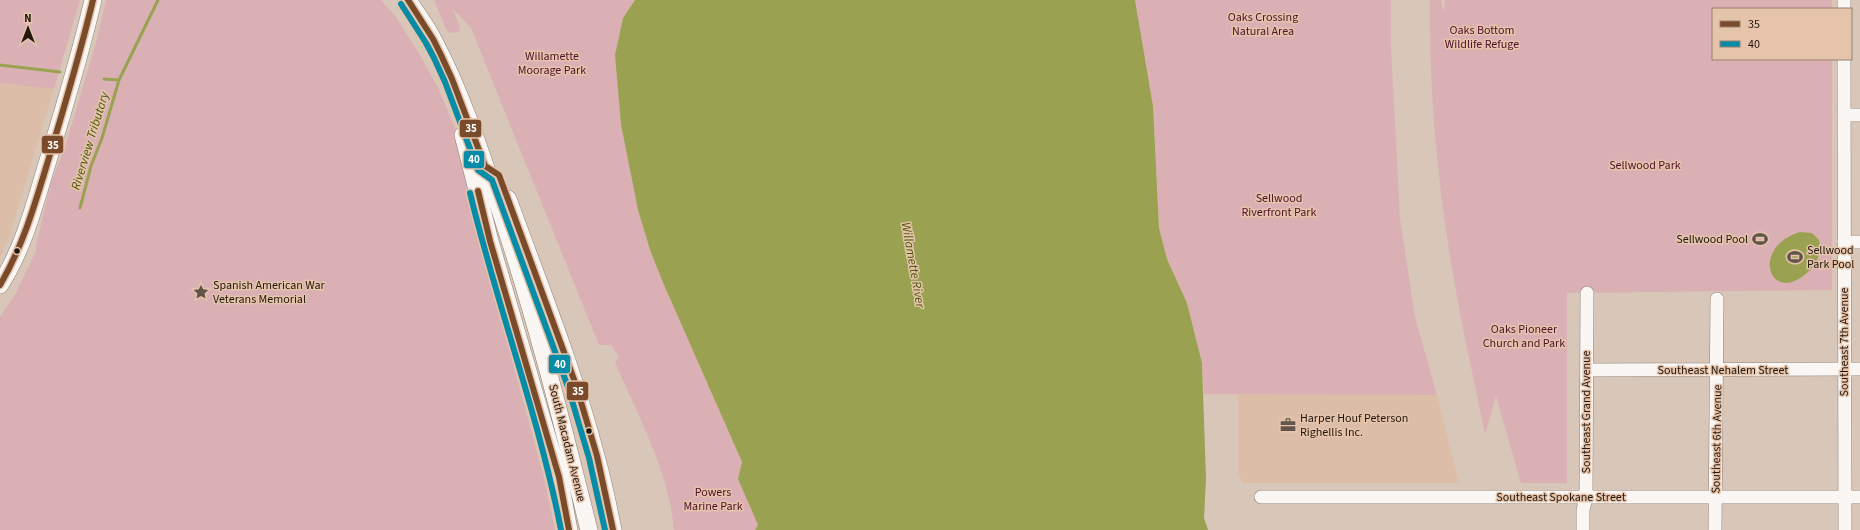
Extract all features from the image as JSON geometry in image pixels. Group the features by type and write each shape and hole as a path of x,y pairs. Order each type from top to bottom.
{"main road":[{"path":"0,285 13,261 29,221 61,120 93,0"},
{"name":"South Macadam Avenue","path":"408,0 433,39 463,107 485,166 513,250 550,375 589,530"},
{"path":"463,107 461,128 490,241 559,477 569,530"},
{"path":"485,166 499,175 550,312 584,411 613,530"}],"street":[{"name":"Southeast 7th Avenue","path":"1844,60 1845,530"},
{"path":"1844,115 1860,115"},
{"path":"1844,242 1860,242"},
{"name":"Southeast Grand Avenue","path":"1583,530 1583,510 1586,497 1587,293"},
{"name":"Southeast 6th Avenue","path":"1715,530 1717,299"},
{"name":"Southeast Nehalem Street","path":"1587,370 1860,370"},
{"name":"Southeast Spokane Street","path":"1261,497 1860,497"}],"shaded area":[{"path":"0,83 54,89 10,234 0,257"},
{"path":"1238,394 1437,395 1459,483 1243,483 1238,474"}],"green space":[{"path":"0,0 80,0 54,89 0,83"},
{"path":"106,0 381,0 396,17 420,55 439,90 455,128 481,245 545,482 555,530 0,530 0,317 16,293 36,251 36,245 51,183 65,147 96,43"},
{"name":"Willamette Moorage Park","path":"434,0 635,0 623,18 615,55 621,125 638,210 650,250 664,285 742,462 738,479 758,525 755,530 674,530 666,486 651,444 615,362 619,357 611,345 599,345 471,28 453,9 460,28 459,32 450,33 447,31"},
{"name":"Sellwood Riverfront Park","path":"1135,0 1391,0 1391,47 1400,219 1415,317 1437,395 1204,394 1202,363 1187,303 1167,259 1159,228 1153,106"},
{"name":"Sellwood Park","path":"1430,0 1441,0 1444,13 1445,0 1832,0 1832,8 1712,8 1712,60 1832,60 1832,290 1567,293 1567,483 1521,483 1496,396 1485,434 1463,331 1447,235 1438,168 1430,33"}],"water":[{"name":"Willamette River","path":"635,0 1135,0 1153,106 1159,228 1167,259 1187,303 1202,363 1206,479 1204,518 1208,530 755,530 758,525 738,479 742,462 664,285 650,250 638,210 621,125 615,55 623,18"},
{"name":"Sellwood Park Pool","path":"1800,232 1812,233 1819,240 1820,253 1815,264 1809,271 1796,281 1784,283 1776,279 1771,271 1770,261 1774,250 1784,240"}],"waterway":[{"path":"104,79 119,80 158,0"},
{"path":"0,65 60,72"},
{"name":"Riverview Tributary","path":"80,208 91,166 102,138 119,80"}],"transit line":[{"name":"35","path":"0,285 22,240 33,209 72,81 93,0"},
{"name":"35","path":"408,0 433,39 441,55 452,79 485,166 499,175 576,385 597,456 613,530"},
{"name":"40","path":"401,4 434,58 445,82 478,170 492,180 568,387 589,458 605,530"},
{"name":"35","path":"478,191 490,241 559,477 569,530"},
{"name":"40","path":"470,193 530,403 552,487 561,530"}],"place":[{"name":"Sellwood Pool","path":"1760,239"},
{"name":"Sellwood Park Pool","path":"1795,257"},
{"name":"Spanish American War Veterans Memorial","path":"201,292"},
{"name":"Harper Houf Peterson Righellis Inc.","path":"1288,425"}],"park label":[{"name":"Oaks Crossing Natural Area","path":"1263,24"},
{"name":"Oaks Bottom Wildlife Refuge","path":"1482,37"},
{"name":"Oaks Pioneer Church and Park","path":"1524,336"},
{"name":"Powers Marine Park","path":"713,499"}]}
